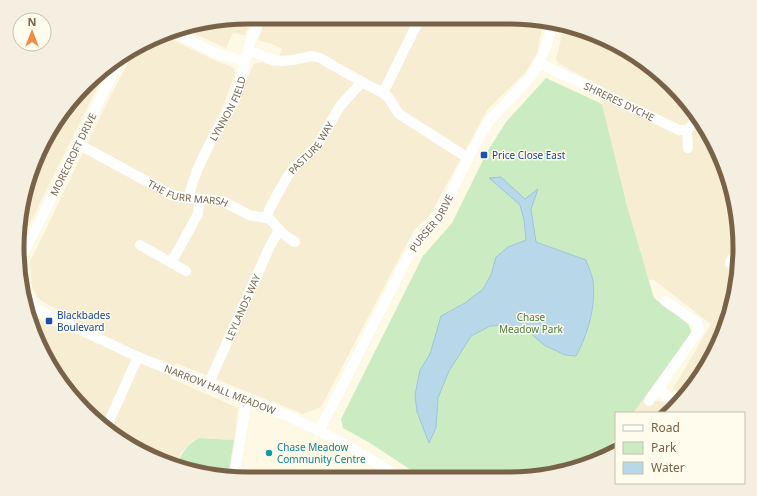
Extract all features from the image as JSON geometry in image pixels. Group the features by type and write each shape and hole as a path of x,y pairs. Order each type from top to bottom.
{"street":[{"name":"LYNNON FIELD","path":"171,263 198,214 191,186 197,170 235,99 248,50 258,24"},
{"path":"383,92 417,24"},
{"name":"PURSER DRIVE","path":"319,431 407,259 418,242 439,217 468,158 489,121 526,82 539,63 552,28"},
{"path":"179,35 215,53 245,61"},
{"path":"248,50 273,60 281,61 316,56 383,92 399,114 468,158"},
{"name":"SHRERES DYCHE","path":"539,63 679,130 687,130"},
{"name":"MORECROFT DRIVE","path":"24,250 116,67"},
{"name":"PASTURE WAY","path":"266,218 287,177 294,168 317,146 340,106 362,82"},
{"path":"688,148 687,130 694,122"},
{"name":"THE FURR MARSH","path":"78,144 172,194 222,201 249,214 266,218 274,222 283,234 295,242"},
{"name":"LEYLANDS WAY","path":"208,385 270,246 279,230"},
{"path":"140,245 186,271"},
{"path":"730,262 733,258"},
{"path":"649,401 699,330 698,323 665,301"},
{"name":"NARROW HALL MEADOW","path":"33,308 138,358 288,416 364,454 391,472"},
{"path":"108,423 138,358"},
{"path":"658,388 672,401"},
{"path":"235,472 247,400"}],"shaded area":[{"path":"233,24 250,24 245,35 233,33 226,48 190,32 204,28"},
{"path":"264,24 524,24 543,27 537,53 525,73 487,110 430,215 414,230 321,407 303,414 176,363 170,378 238,408 234,440 200,438 192,441 181,453 178,461 149,449 112,426 80,396 70,384 47,347 35,317 58,328 62,312 40,300 32,288 30,262 131,58 149,47 169,38 234,68 235,74 225,102 203,146 211,151 254,64 263,62 275,67 282,49 258,40"},
{"path":"563,31 595,41 621,54 645,70 677,100 703,136 716,162 729,204 733,233 733,252 724,266 732,271 729,292 721,320 710,347 703,360 680,393 673,389 711,324 654,280 648,279 627,206 602,104 608,90 559,64 556,59"},
{"path":"102,79 24,235 28,204 36,176 47,149 70,112"},
{"path":"643,398 664,402 668,405 661,412 634,412"}],"green space":[{"name":"Chase Meadow Park","path":"546,78 602,104 627,206 654,298 688,324 692,333 634,412 615,412 615,439 608,449 581,460 553,468 524,472 414,472 370,443 343,428 341,419 423,256 452,223 487,152 506,122"},
{"path":"200,438 234,440 229,471 204,468 179,461 186,448 192,442"}],"water":[{"path":"501,177 525,199 538,189 531,209 536,242 586,260 592,276 594,290 590,320 584,339 576,356 565,355 544,345 527,330 509,325 490,326 471,336 449,371 438,398 436,428 429,443 417,412 415,395 420,370 430,354 441,316 465,303 483,289 491,275 496,257 508,247 526,240 524,220 520,205 489,178"}],"place":[{"name":"Price Close East","path":"484,155"},
{"name":"Blackbades Boulevard","path":"49,321"},
{"name":"Chase Meadow Community Centre","path":"269,453"}]}
